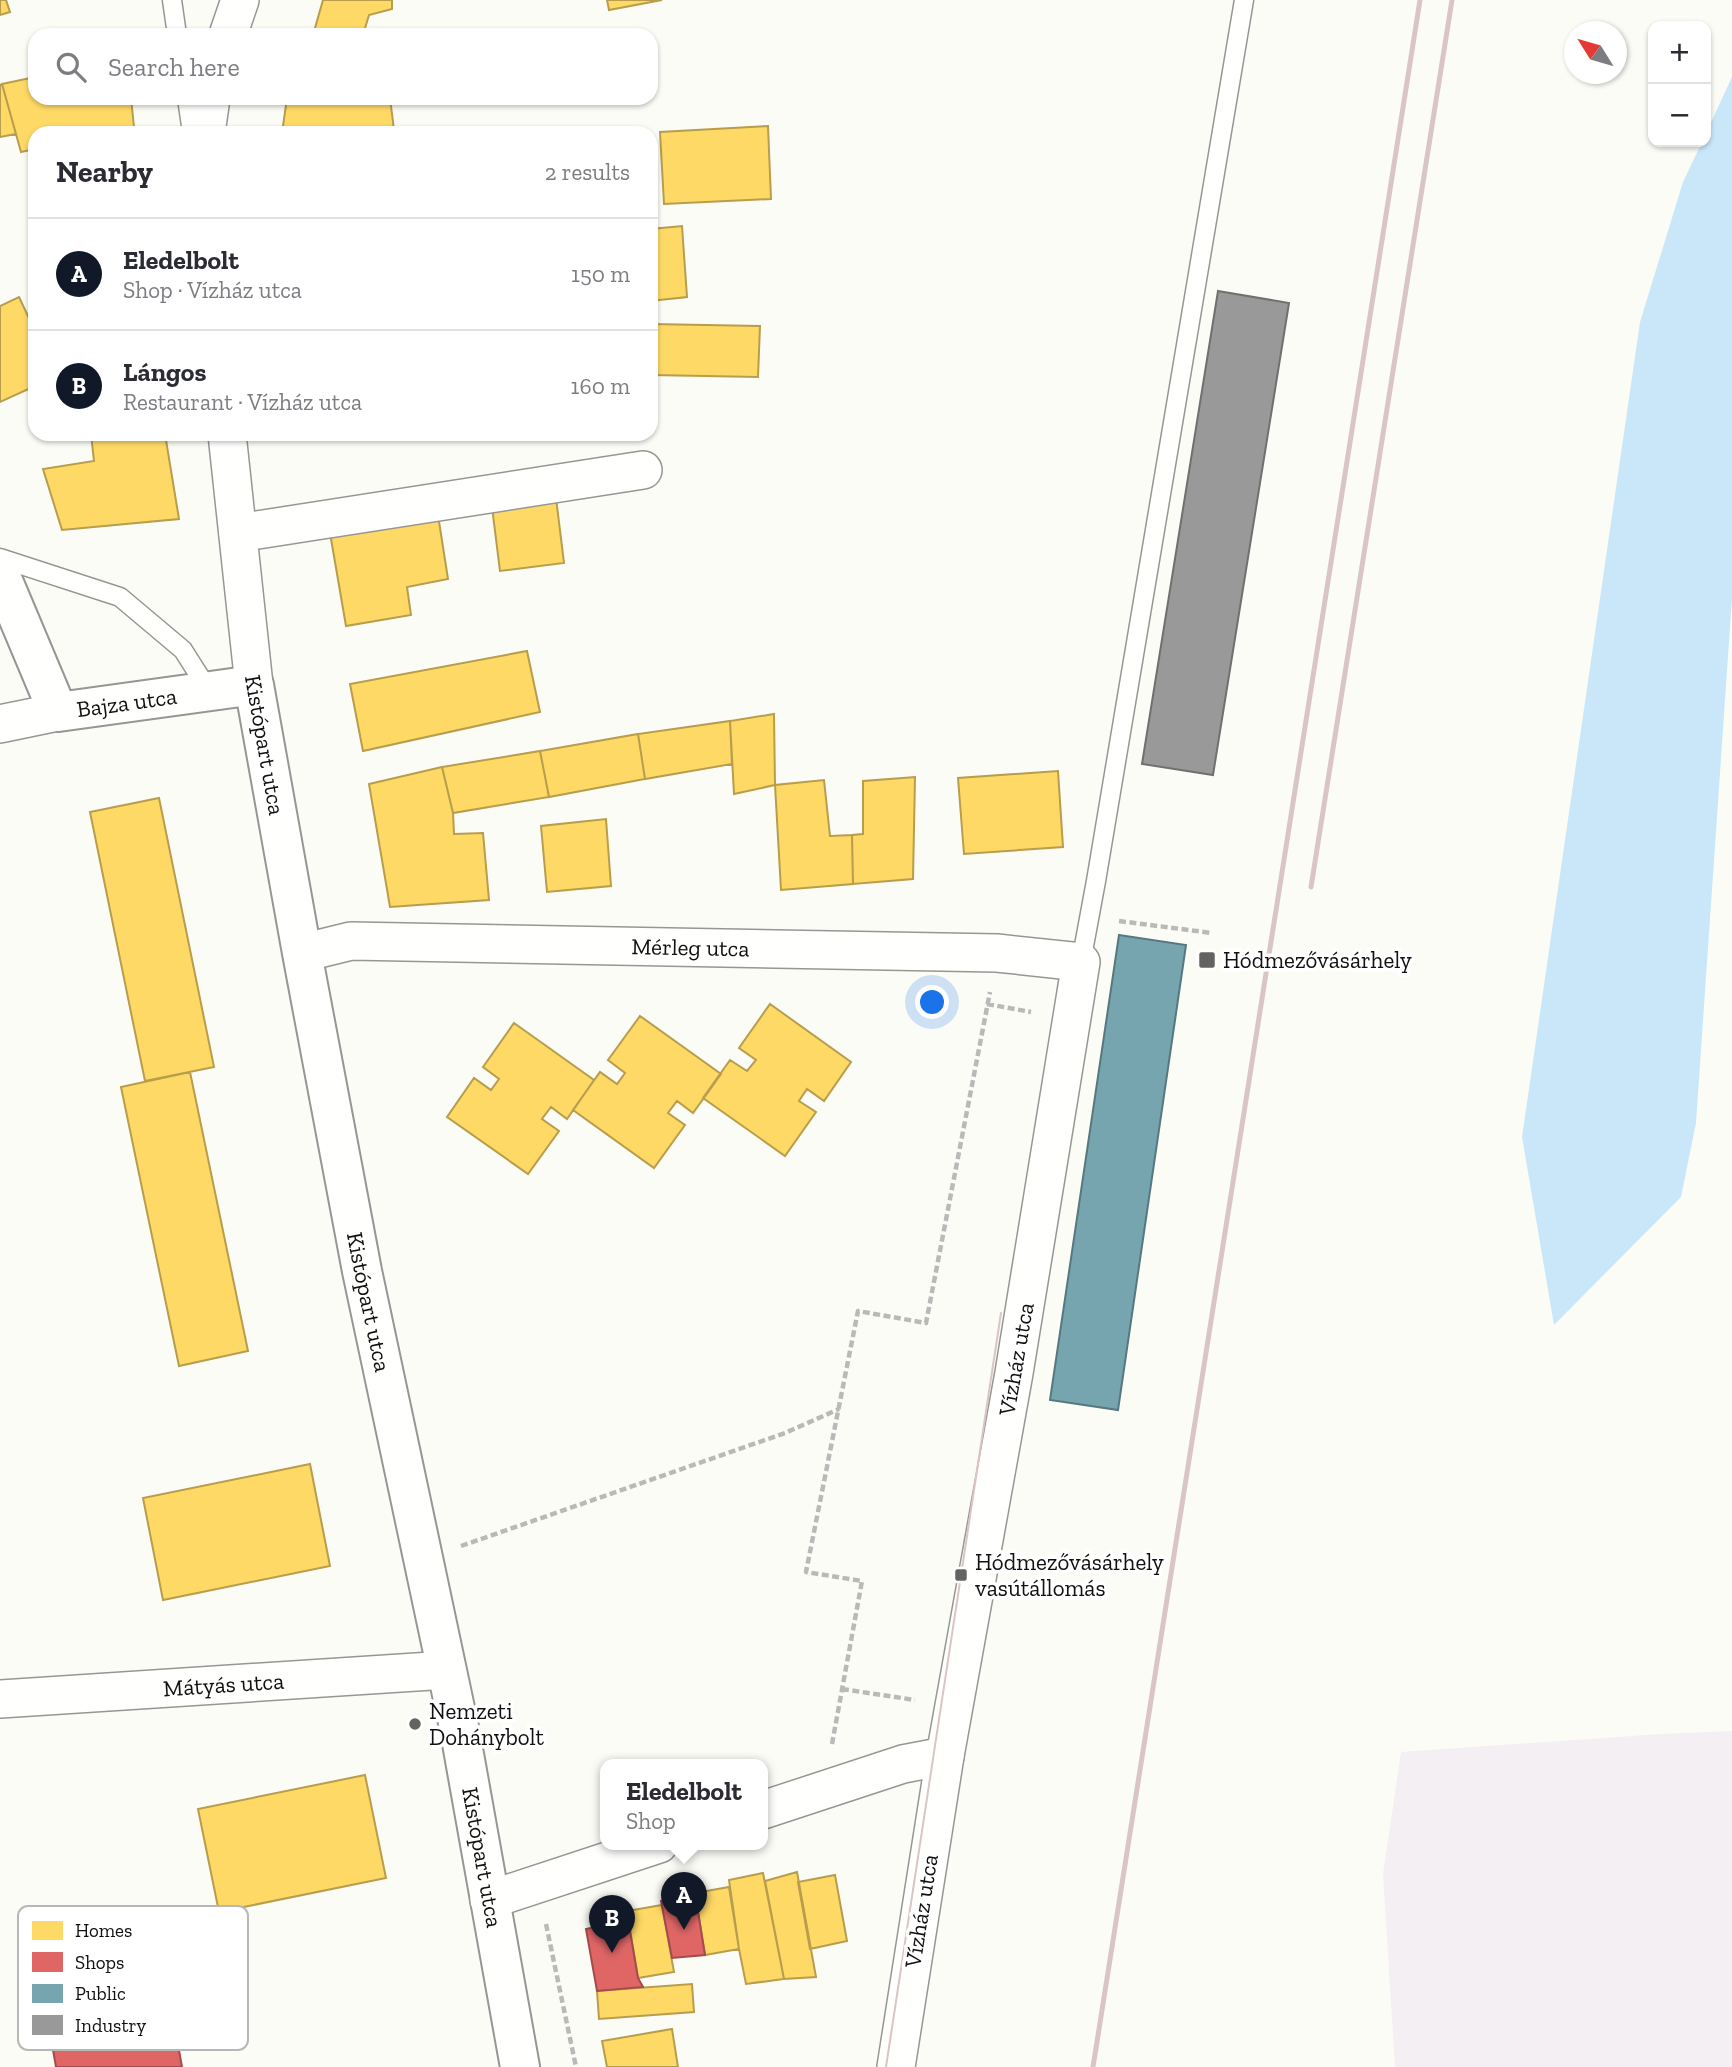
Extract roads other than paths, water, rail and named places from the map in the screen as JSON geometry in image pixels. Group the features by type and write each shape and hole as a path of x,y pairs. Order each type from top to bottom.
{"street":[{"path":"230,28 240,0"},
{"path":"207,126 210,105"},
{"name":"Kistópart utca","path":"228,441 254,685 302,953 362,1271 460,1732 520,2067"},
{"path":"238,533 643,470"},
{"path":"0,574 58,712"},
{"name":"Bajza utca","path":"0,724 58,712 254,685"},
{"name":"Mérleg utca","path":"302,953 351,941 997,953 1081,962"},
{"name":"Vízház utca","path":"896,2067 945,1756 1014,1373 1081,962"},
{"name":"Mátyás utca","path":"0,1699 447,1670"},
{"path":"768,1808 903,1764 945,1756"},
{"path":"489,1900 641,1850"}],"lane":[{"path":"172,0 176,28"},
{"path":"1081,962 1244,0"},
{"path":"188,105 191,126"},
{"path":"0,558 120,597 183,650 209,691"}],"water":[{"path":"1732,77 1732,598 1696,1123 1681,1197 1554,1325 1522,1137 1640,322 1683,182 1700,147 1711,147 1711,122"}],"tram line":[{"path":"886,2067 1001,1313"}],"railway":[{"path":"1093,2067 1420,0"},
{"path":"1311,887 1452,0"}],"place":[{"name":"Hódmezővásárhely","path":"1207,960"},
{"name":"Hódmezővásárhely vasútállomás","path":"961,1575"},
{"name":"Nemzeti Dohánybolt","path":"415,1724"},
{"name":"Eledelbolt","path":"684,1930"},
{"name":"Lángos","path":"612,1953"}]}
